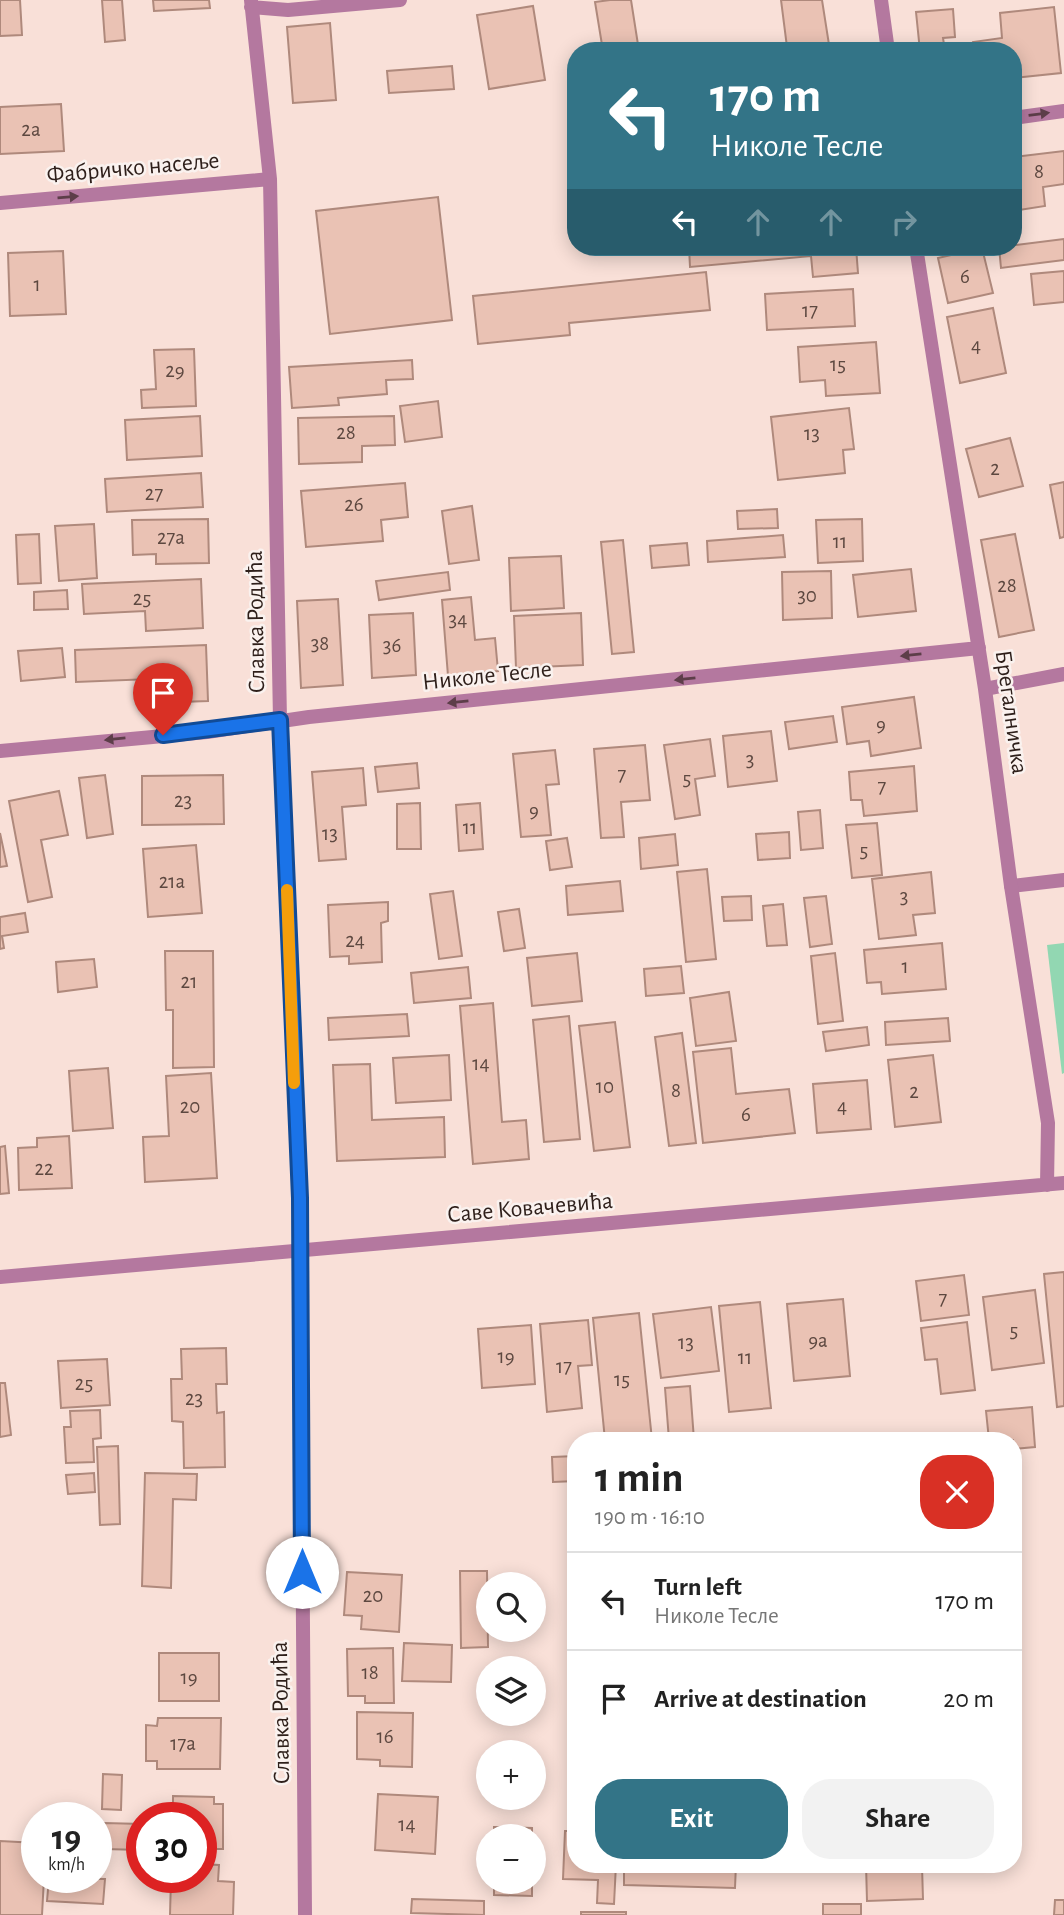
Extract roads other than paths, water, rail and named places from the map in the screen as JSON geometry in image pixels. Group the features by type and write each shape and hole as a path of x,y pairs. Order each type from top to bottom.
{"street":[{"path":"251,4 288,10 400,0"},
{"path":"881,0 887,42"},
{"name":"Славка Родића","path":"251,4 270,179 280,720 299,1251 305,1915"},
{"path":"1022,116 1064,111"},
{"name":"Фабричко насеље","path":"0,203 270,179"},
{"name":"Брегалничка","path":"917,256 979,648 1010,886 1048,1123 1047,1185"},
{"name":"Николе Тесле","path":"0,751 206,732 280,720 979,648"},
{"path":"985,689 1064,674"},
{"path":"1010,886 1064,880"},
{"name":"Саве Ковачевића","path":"0,1278 1064,1183"}]}
